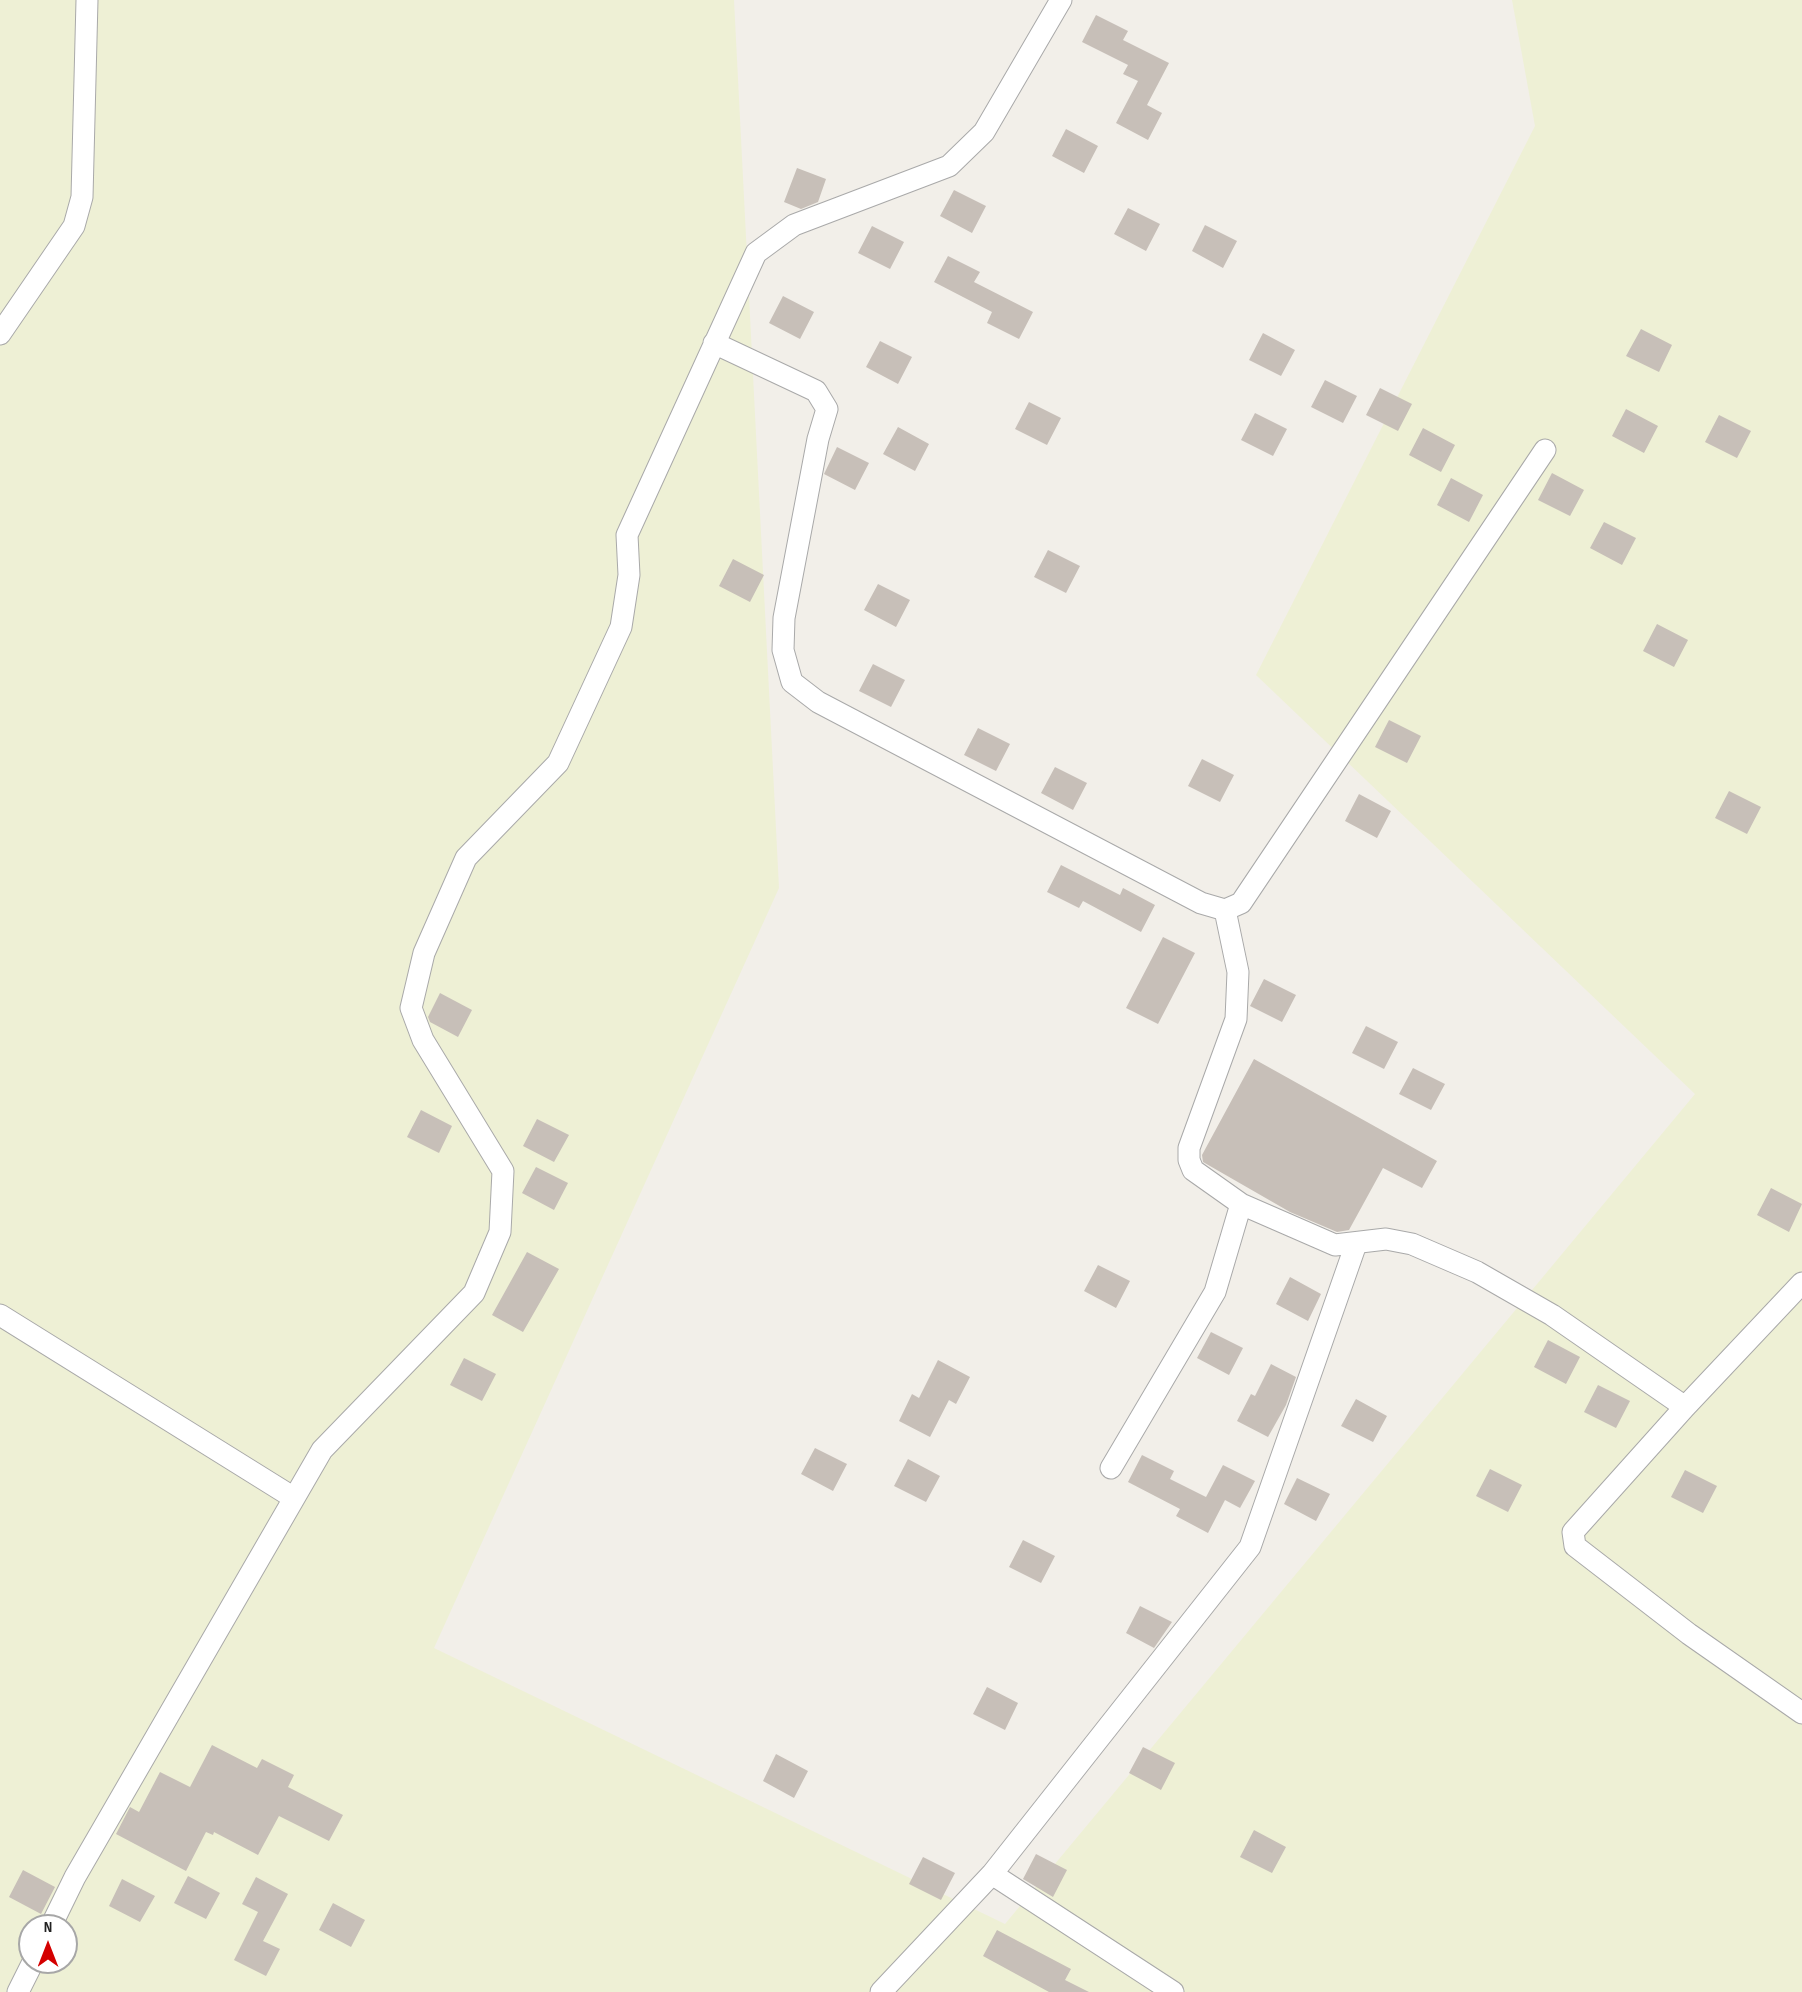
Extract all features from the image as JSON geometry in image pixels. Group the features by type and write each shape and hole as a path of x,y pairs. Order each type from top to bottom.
{"street":[{"path":"0,334 74,226 82,197 87,0"},
{"path":"57,1914 75,1877 322,1450 474,1293 500,1232 503,1171 423,1040 411,1008 424,953 466,858 558,763 621,627 629,575 627,535 756,253 794,225 949,166 984,132 1061,0"},
{"path":"714,343 816,391 827,409 818,439 784,618 783,650 792,682 818,702 1201,903 1225,910 1241,903 1545,450"},
{"path":"1225,910 1238,972 1236,1019 1190,1148 1189,1160 1192,1170 1241,1204 1335,1245 1386,1239 1412,1244 1477,1272 1552,1315 1684,1407"},
{"path":"1111,1468 1215,1292 1241,1204"},
{"path":"881,1992 992,1875 1250,1547 1356,1244"},
{"path":"1802,1283 1684,1407 1573,1532 1575,1546 1689,1634 1802,1713"},
{"path":"0,1315 294,1498"},
{"path":"992,1875 1173,1992"},
{"path":"18,1992 27,1974"}],"green space":[{"path":"0,0 734,0 779,888 434,1648 1005,1924 1695,1094 1256,675 1535,126 1512,0 1802,0 1802,1992 0,1992"}],"building":[{"path":"1096,15 1128,31 1123,40 1169,63 1147,105 1162,113 1148,140 1116,123 1138,81 1123,74 1128,65 1082,42"},
{"path":"1066,129 1098,146 1084,173 1052,156"},
{"path":"797,168 826,179 818,202 801,209 784,202"},
{"path":"954,190 986,206 972,233 940,216"},
{"path":"1128,208 1160,224 1146,251 1114,234"},
{"path":"1205,225 1237,241 1223,268 1192,251"},
{"path":"872,226 904,242 890,269 858,253"},
{"path":"948,256 980,272 974,282 1033,312 1019,339 987,323 992,312 934,282"},
{"path":"783,296 814,312 800,339 769,323"},
{"path":"1641,329 1672,345 1659,372 1626,356"},
{"path":"1263,333 1295,350 1281,376 1249,360"},
{"path":"880,341 912,357 898,384 866,367"},
{"path":"1325,380 1357,396 1343,423 1311,407"},
{"path":"1380,388 1412,404 1398,431 1366,415"},
{"path":"1029,402 1061,418 1047,445 1015,429"},
{"path":"1626,409 1658,426 1644,453 1612,436"},
{"path":"1255,413 1287,429 1273,456 1241,440"},
{"path":"1719,415 1751,431 1737,458 1705,442"},
{"path":"898,427 929,444 915,471 883,454"},
{"path":"1423,428 1455,445 1441,472 1409,455"},
{"path":"837,447 869,463 855,490 824,474"},
{"path":"1552,473 1584,490 1570,516 1538,500"},
{"path":"1451,478 1483,495 1469,522 1437,505"},
{"path":"1604,522 1636,538 1622,565 1590,548"},
{"path":"1048,550 1080,566 1066,593 1034,577"},
{"path":"733,559 764,575 750,602 719,586"},
{"path":"878,584 910,600 896,627 864,610"},
{"path":"1657,624 1688,640 1674,667 1643,651"},
{"path":"873,664 905,680 891,707 859,691"},
{"path":"1389,720 1421,736 1407,763 1375,747"},
{"path":"978,728 1010,744 996,771 964,755"},
{"path":"1202,759 1234,775 1220,802 1188,786"},
{"path":"1055,767 1087,783 1073,810 1041,793"},
{"path":"1729,791 1761,807 1747,834 1715,818"},
{"path":"1359,794 1391,811 1377,838 1345,821"},
{"path":"1061,865 1120,895 1123,888 1155,905 1141,932 1083,901 1079,908 1047,892"},
{"path":"1163,937 1195,953 1158,1024 1126,1008"},
{"path":"1264,979 1296,995 1282,1022 1250,1006"},
{"path":"440,993 472,1010 458,1037 430,1022 428,1017"},
{"path":"1366,1026 1398,1042 1384,1069 1352,1053"},
{"path":"1254,1059 1437,1161 1422,1188 1383,1168 1349,1230 1337,1232 1290,1212 1203,1162 1202,1155"},
{"path":"1413,1068 1445,1084 1431,1110 1399,1094"},
{"path":"421,1110 452,1126 439,1153 407,1137"},
{"path":"537,1119 569,1135 554,1162 523,1146"},
{"path":"536,1167 568,1183 554,1210 522,1193"},
{"path":"1771,1188 1802,1204 1789,1232 1757,1215"},
{"path":"527,1252 559,1269 523,1332 492,1315"},
{"path":"1098,1265 1130,1281 1116,1308 1084,1291"},
{"path":"1290,1277 1321,1294 1308,1321 1276,1304"},
{"path":"1211,1332 1243,1348 1229,1375 1197,1358"},
{"path":"1548,1340 1580,1357 1566,1384 1534,1367"},
{"path":"464,1358 496,1374 482,1401 450,1385"},
{"path":"938,1360 970,1377 956,1404 949,1400 930,1437 899,1421 912,1394 919,1398"},
{"path":"1271,1364 1296,1377 1286,1405 1268,1437 1237,1421 1251,1394 1255,1396"},
{"path":"1598,1385 1630,1401 1616,1428 1584,1412"},
{"path":"1356,1399 1387,1416 1373,1442 1341,1426"},
{"path":"815,1448 847,1464 833,1491 801,1474"},
{"path":"1142,1455 1174,1471 1170,1479 1206,1497 1223,1465 1255,1481 1240,1508 1225,1500 1208,1533 1176,1516 1180,1509 1128,1482"},
{"path":"908,1459 940,1476 926,1502 894,1486"},
{"path":"1490,1469 1522,1485 1508,1512 1476,1496"},
{"path":"1685,1470 1717,1486 1703,1513 1671,1497"},
{"path":"1297,1478 1330,1494 1316,1521 1284,1504"},
{"path":"1023,1540 1055,1556 1041,1583 1009,1567"},
{"path":"1140,1606 1172,1622 1154,1648 1126,1633"},
{"path":"987,1687 1018,1703 1005,1730 973,1714"},
{"path":"212,1745 257,1768 262,1759 294,1775 288,1787 343,1815 329,1841 279,1816 258,1855 214,1832 213,1835 206,1832 186,1871 116,1834 130,1807 139,1812 160,1772 190,1787"},
{"path":"1143,1747 1175,1763 1161,1790 1129,1773"},
{"path":"776,1754 808,1771 794,1798 763,1781"},
{"path":"1254,1830 1286,1847 1272,1873 1240,1857"},
{"path":"1036,1854 1067,1870 1053,1897 1023,1879"},
{"path":"923,1857 955,1873 941,1900 909,1884"},
{"path":"23,1870 55,1887 41,1914 9,1897"},
{"path":"188,1876 220,1893 206,1919 174,1903"},
{"path":"256,1877 288,1894 263,1941 280,1949 266,1976 234,1960 258,1912 242,1904"},
{"path":"122,1879 155,1896 140,1922 109,1906"},
{"path":"333,1903 365,1920 351,1947 319,1930"},
{"path":"997,1930 1071,1969 1065,1980 1089,1992 1049,1992 983,1956"}]}
